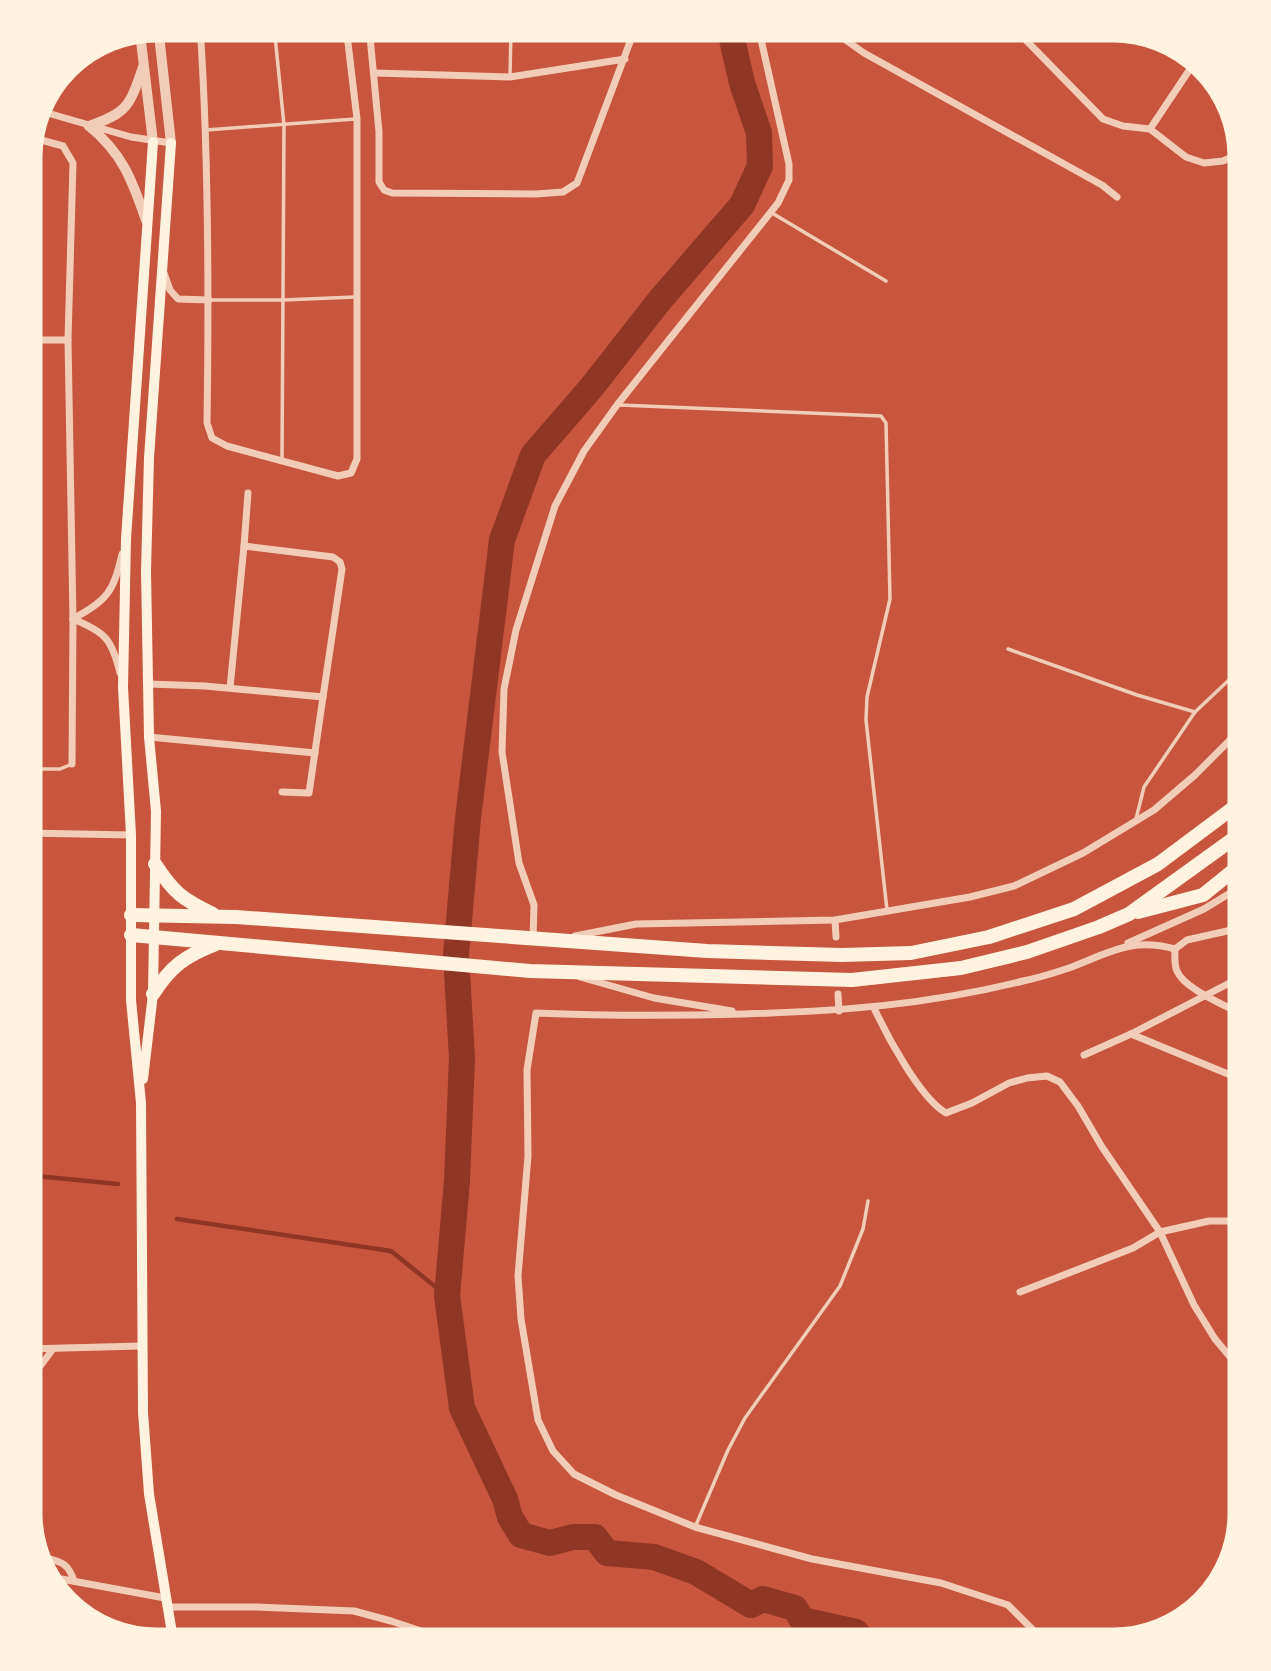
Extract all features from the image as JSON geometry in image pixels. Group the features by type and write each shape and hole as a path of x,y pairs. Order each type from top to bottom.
{"highway":[{"path":"131,915 221,917 400,928 707,951 842,955 911,953 989,937 1074,909 1158,863 1232,809"},
{"path":"1129,914 1232,840"},
{"path":"155,864 170,888 187,901 221,917"},
{"path":"131,935 395,961 530,971 852,980 961,968 1027,952 1129,914 1203,895 1232,872"},
{"path":"153,993 167,972 190,954 220,942"}],"main road":[{"path":"153,142 125,539 123,687 131,835 131,1000 141,1103 143,1412 149,1494 172,1632"},
{"path":"141,1103 153,993 156,811 149,737 146,571 149,458 171,143"}],"street":[{"path":"48,113 153,142 171,143 159,38"},
{"path":"201,38 209,300 207,423 212,438 227,446 338,475 351,473 357,459 357,119 347,38"},
{"path":"371,38 379,131 379,182 384,190 392,193 536,194 563,192 577,183 632,38"},
{"path":"533,939 534,905 519,863 502,752 504,689 516,630 555,506 584,451 617,405 778,203 789,180 789,164 761,39"},
{"path":"844,39 864,53 1102,185 1117,197"},
{"path":"1025,39 1103,119 1123,126 1150,129 1186,157 1205,163 1232,157"},
{"path":"141,40 153,142"},
{"path":"375,73 510,77 625,58"},
{"path":"89,126 124,110 134,93 145,60"},
{"path":"1150,129 1191,67"},
{"path":"89,126 121,159 131,177 146,220"},
{"path":"41,139 63,146 73,163 68,340 73,619 72,764"},
{"path":"163,269 170,289 177,299 209,300"},
{"path":"39,340 68,340"},
{"path":"230,688 248,493"},
{"path":"73,619 103,600 115,585 125,539"},
{"path":"244,546 333,557 340,562 342,569 309,793 282,792"},
{"path":"73,619 100,633 114,648 123,687"},
{"path":"149,684 323,697"},
{"path":"149,737 315,753"},
{"path":"555,940 636,924 835,919 887,912 1014,886 1083,853 1154,810 1232,738"},
{"path":"38,833 131,835"},
{"path":"1069,967 1204,909 1232,892"},
{"path":"835,919 836,937"},
{"path":"1175,950 1187,940 1232,930"},
{"path":"1035,1632 1008,1605 941,1583 812,1559 695,1527 574,1475 553,1451 538,1420 521,1319 518,1276 528,1156 527,1070 536,1013 658,1017 874,1008 911,1004 1024,981 1125,946 1160,945 1175,950"},
{"path":"1175,950 1175,967 1185,983 1232,1009"},
{"path":"560,972 654,998 746,1014"},
{"path":"1084,1055 1131,1034 1232,981"},
{"path":"838,994 839,1011"},
{"path":"874,1008 900,1058 937,1108 946,1113 972,1103 1009,1083 1027,1078 1047,1076 1060,1082 1079,1106 1102,1147 1160,1232 1194,1305 1215,1339 1231,1358"},
{"path":"1131,1034 1232,1075"},
{"path":"1020,1292 1133,1248 1160,1232 1209,1222 1232,1221"},
{"path":"38,1349 141,1346"},
{"path":"38,1369 53,1349"},
{"path":"48,1559 70,1568 74,1581"},
{"path":"59,1578 166,1603 354,1611 425,1632"}],"lane":[{"path":"275,38 284,125 282,461"},
{"path":"510,77 511,38"},
{"path":"205,130 357,119"},
{"path":"771,212 886,281"},
{"path":"209,300 357,297"},
{"path":"617,405 881,416 886,423 890,599 867,697 866,720 887,912"},
{"path":"1008,649 1137,695 1195,712"},
{"path":"1135,821 1144,787 1195,712 1232,677"},
{"path":"39,769 60,769 72,764"},
{"path":"695,1527 728,1450 745,1418 840,1286 863,1229 868,1201"}],"waterway":[{"path":"732,39 742,83 759,133 760,166 742,205 533,455 502,540 468,818 456,955 462,1058 457,1181 447,1296 462,1408 505,1499 510,1517 521,1535 550,1543 573,1537 595,1537 607,1553 654,1557 696,1572 751,1605 763,1599 795,1608 802,1620 856,1632"},
{"path":"38,1176 118,1184"},
{"path":"177,1219 391,1251 447,1296"}]}
